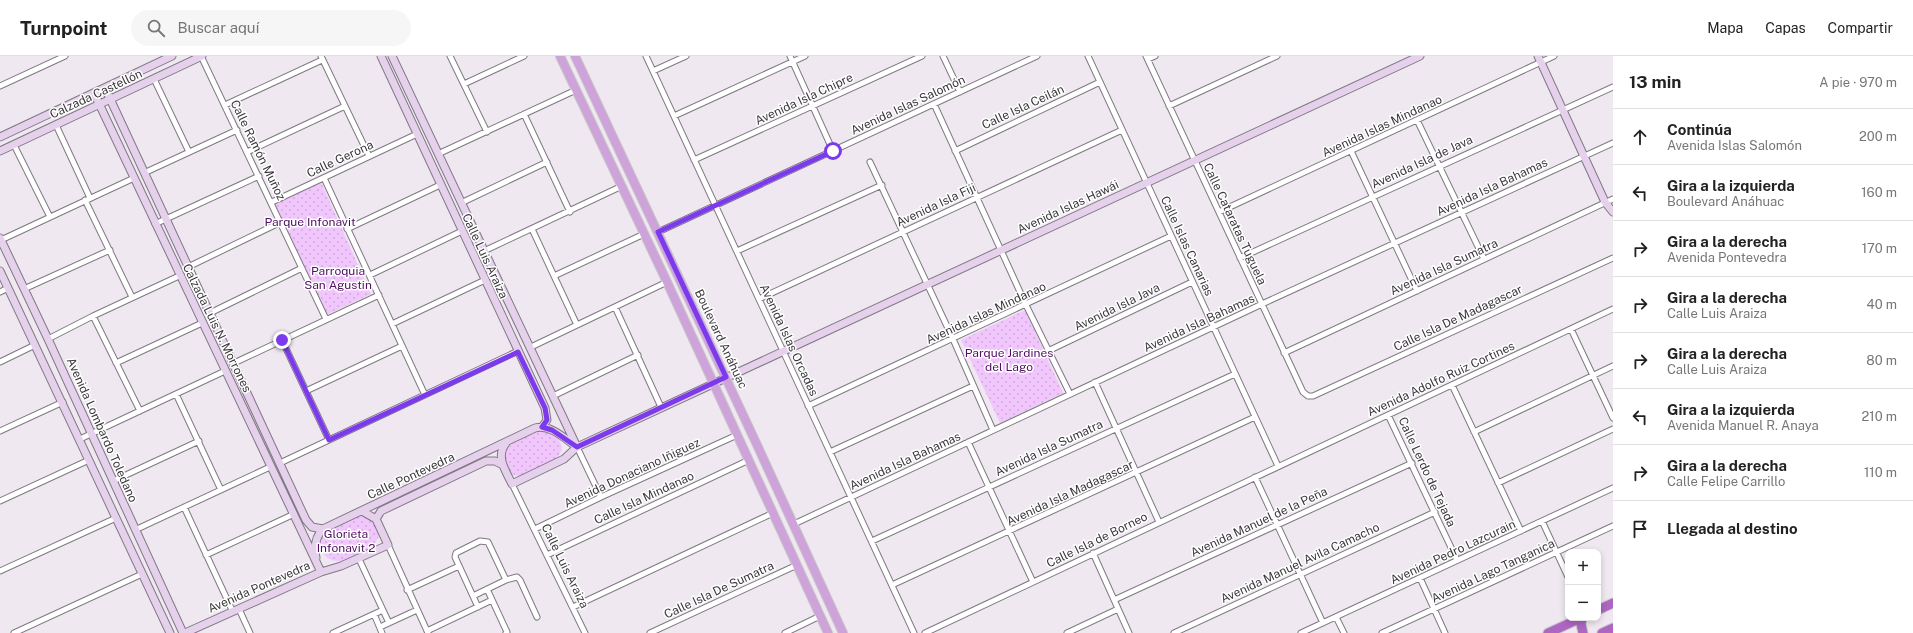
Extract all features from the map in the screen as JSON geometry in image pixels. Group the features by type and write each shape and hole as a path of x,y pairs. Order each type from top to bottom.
{"highway":[{"path":"1601,609 1613,603"},
{"path":"1548,633 1562,630 1576,621"},
{"path":"1581,621 1583,633"},
{"path":"1602,633 1613,628"}],"main road":[{"name":"Boulevard Anáhuac","path":"560,56 668,282 828,633"},
{"name":"Boulevard Anáhuac","path":"575,56 726,377 843,633"}],"street":[{"path":"0,86 65,56"},
{"name":"Calzada Castellón","path":"0,137 105,88 161,58 172,56"},
{"name":"Calzada Castellón","path":"0,151 202,56"},
{"name":"Calle Ramón Muñoz","path":"202,56 326,319"},
{"name":"Calle Luis Araiza","path":"381,56 545,408 547,420 542,427"},
{"name":"Calle Luis Araiza","path":"393,56 461,203 531,347 601,497"},
{"path":"450,56 487,132"},
{"path":"464,84 524,56"},
{"name":"Avenida Islas Orcadas","path":"646,56 914,633"},
{"path":"653,71 686,56"},
{"path":"790,56 833,151"},
{"path":"674,116 805,56"},
{"name":"Avenida Isla Chipre","path":"694,160 922,56"},
{"path":"943,56 960,92"},
{"name":"Avenida Islas Salomón","path":"658,232 1037,56"},
{"name":"Calle Islas Canarias","path":"1088,56 1278,466"},
{"path":"1147,58 1155,56"},
{"path":"1169,106 1277,56"},
{"name":"Avenida Islas Hawái","path":"713,383 928,285 1420,56"},
{"name":"Avenida Islas Mindanao","path":"1219,212 1351,152 1539,59 1554,56"},
{"path":"225,105 321,58 369,156"},
{"name":"Calle Cataratas Tuguela","path":"1147,58 1284,353 1303,392 1310,396"},
{"path":"1539,59 1606,202 1613,212"},
{"path":"154,79 189,152"},
{"path":"395,86 404,82"},
{"name":"Calle Isla Ceilán","path":"955,151 1100,82"},
{"name":"Avenida Isla de Java","path":"1240,258 1613,86"},
{"name":"Calzada Luis N. Morrones","path":"105,88 308,523 318,529 323,529"},
{"path":"438,154 576,90"},
{"name":"Calzada Luis N. Morrones","path":"94,93 292,515 321,572"},
{"path":"934,104 1026,305 1050,350 1070,394"},
{"path":"247,152 345,106"},
{"path":"524,114 570,212"},
{"path":"1417,120 1484,259"},
{"path":"56,125 132,297"},
{"path":"144,173 237,130"},
{"name":"Avenida Isla Fiji","path":"759,299 1122,130"},
{"name":"Calle Gerona","path":"272,202 417,134"},
{"name":"Avenida Isla Bahamas","path":"794,524 1095,382 1214,328 1262,304 1613,143"},
{"path":"14,145 50,217"},
{"path":"1351,152 1417,291"},
{"path":"461,203 547,162"},
{"path":"870,162 904,231 993,430"},
{"path":"155,224 259,176"},
{"path":"1,239 134,178"},
{"path":"324,178 425,395"},
{"path":"347,229 440,185"},
{"path":"737,251 882,185"},
{"path":"484,251 570,212 622,186"},
{"name":"Avenida Isla Sumatra","path":"1284,353 1613,199"},
{"path":"188,267 281,222"},
{"path":"532,229 577,325"},
{"path":"370,275 462,231"},
{"path":"554,276 644,234"},
{"name":"Avenida Islas Mindanao","path":"808,406 1171,236"},
{"name":"Avenida Lombardo Toledano","path":"1,239 184,633"},
{"path":"24,289 110,250"},
{"name":"Calle Isla De Madagascar","path":"1310,396 1613,258"},
{"path":"210,313 302,268"},
{"name":"Avenida Lombardo Toledano","path":"0,271 63,402 170,633"},
{"path":"48,339 132,297 179,276"},
{"path":"392,324 485,280"},
{"path":"531,347 668,282"},
{"name":"Avenida Isla Java","path":"1050,350 1192,282"},
{"path":"0,292 8,288"},
{"path":"234,363 379,295"},
{"path":"615,307 661,408"},
{"name":"Avenida Adolfo Ruiz Cortines","path":"1278,466 1613,309"},
{"path":"93,316 140,411"},
{"path":"506,325 517,320"},
{"path":"116,363 202,323"},
{"path":"1571,329 1613,418"},
{"path":"282,340 329,440"},
{"path":"0,362 35,345"},
{"path":"306,391 402,346"},
{"path":"280,463 518,352"},
{"path":"553,396 638,355"},
{"path":"1474,432 1613,366"},
{"path":"80,439 225,371"},
{"name":"Avenida Isla Sumatra","path":"872,541 1235,374"},
{"path":"1095,382 1160,522"},
{"path":"512,484 564,459 577,447 713,383"},
{"path":"1452,385 1521,531"},
{"path":"830,452 973,386"},
{"path":"176,394 222,490"},
{"path":"0,431 63,402"},
{"name":"Calle Lerdo de Tejada","path":"1388,415 1457,560"},
{"name":"Avenida Isla Madagascar","path":"892,585 1010,532 1255,417"},
{"path":"542,427 552,430 577,447"},
{"name":"Calle Pontevedra","path":"323,529 542,427"},
{"path":"1498,483 1613,429"},
{"name":"Avenida Donaciano Iñiguez","path":"535,530 601,497 737,435"},
{"path":"113,481 199,441"},
{"path":"968,442 1033,582"},
{"name":"Calle Luis Araiza","path":"506,443 501,453 503,465 585,633"},
{"path":"263,451 272,447"},
{"path":"0,501 89,460"},
{"name":"Calle Isla Mindanao","path":"547,555 749,460"},
{"name":"Calle Pontevedra","path":"376,519 381,511 486,461 495,461 503,465"},
{"name":"Avenida Manuel de la Peña","path":"1114,600 1412,463"},
{"name":"Calle Isla de Borneo","path":"925,633 1278,466"},
{"path":"135,530 270,467"},
{"path":"1255,477 1323,623"},
{"name":"Avenida Pedro Lazcurain","path":"1301,633 1613,488"},
{"path":"184,507 206,555 250,633"},
{"path":"362,511 376,519 427,632 492,600"},
{"name":"Avenida Manuel Avila Camacho","path":"1174,633 1434,512"},
{"path":"573,607 773,513"},
{"path":"206,555 292,515"},
{"path":"0,571 116,518"},
{"path":"1542,521 1565,570"},
{"name":"Avenida Lago Tanganica","path":"1382,633 1613,526"},
{"path":"316,563 315,546 319,533 323,529"},
{"path":"478,607 454,557 456,552 480,541 486,541 489,544 506,580"},
{"name":"Avenida Pontevedra","path":"184,633 321,572 341,566 388,545"},
{"path":"1093,553 1129,633"},
{"path":"359,558 388,623"},
{"name":"Calle Isla De Sumatra","path":"650,633 797,565"},
{"path":"407,590 459,566"},
{"path":"14,633 142,574"},
{"path":"473,596 506,580 517,577 520,580 537,617"},
{"path":"1420,578 1445,633"},
{"path":"486,589 507,633"},
{"path":"1067,633 1118,609"},
{"path":"333,633 383,610"},
{"path":"380,627 416,610"},
{"path":"374,614 382,633"},
{"path":"785,633 820,616"},
{"path":"1336,617 1344,633"}],"green space":[{"name":"Parque Infonavit","path":"321,182 371,294 326,315 273,205"},
{"name":"Parque Jardines del Lago","path":"1025,310 1063,393 1000,423 961,340"},
{"path":"546,430 559,440 562,446 559,455 548,464 527,475 514,475 508,471 504,453 507,448 522,437"},
{"name":"Glorieta Infonavit 2","path":"365,515 376,524 379,534 375,544 366,552 354,558 342,561 331,559 323,553 320,542 324,532 354,517"}],"route":[{"path":"282,340 329,440 518,352 545,408 547,420 542,427 552,430 577,447 726,377 658,232 833,151"}],"park label":[{"name":"Parroquia San Agustin","path":"338,278"}]}
